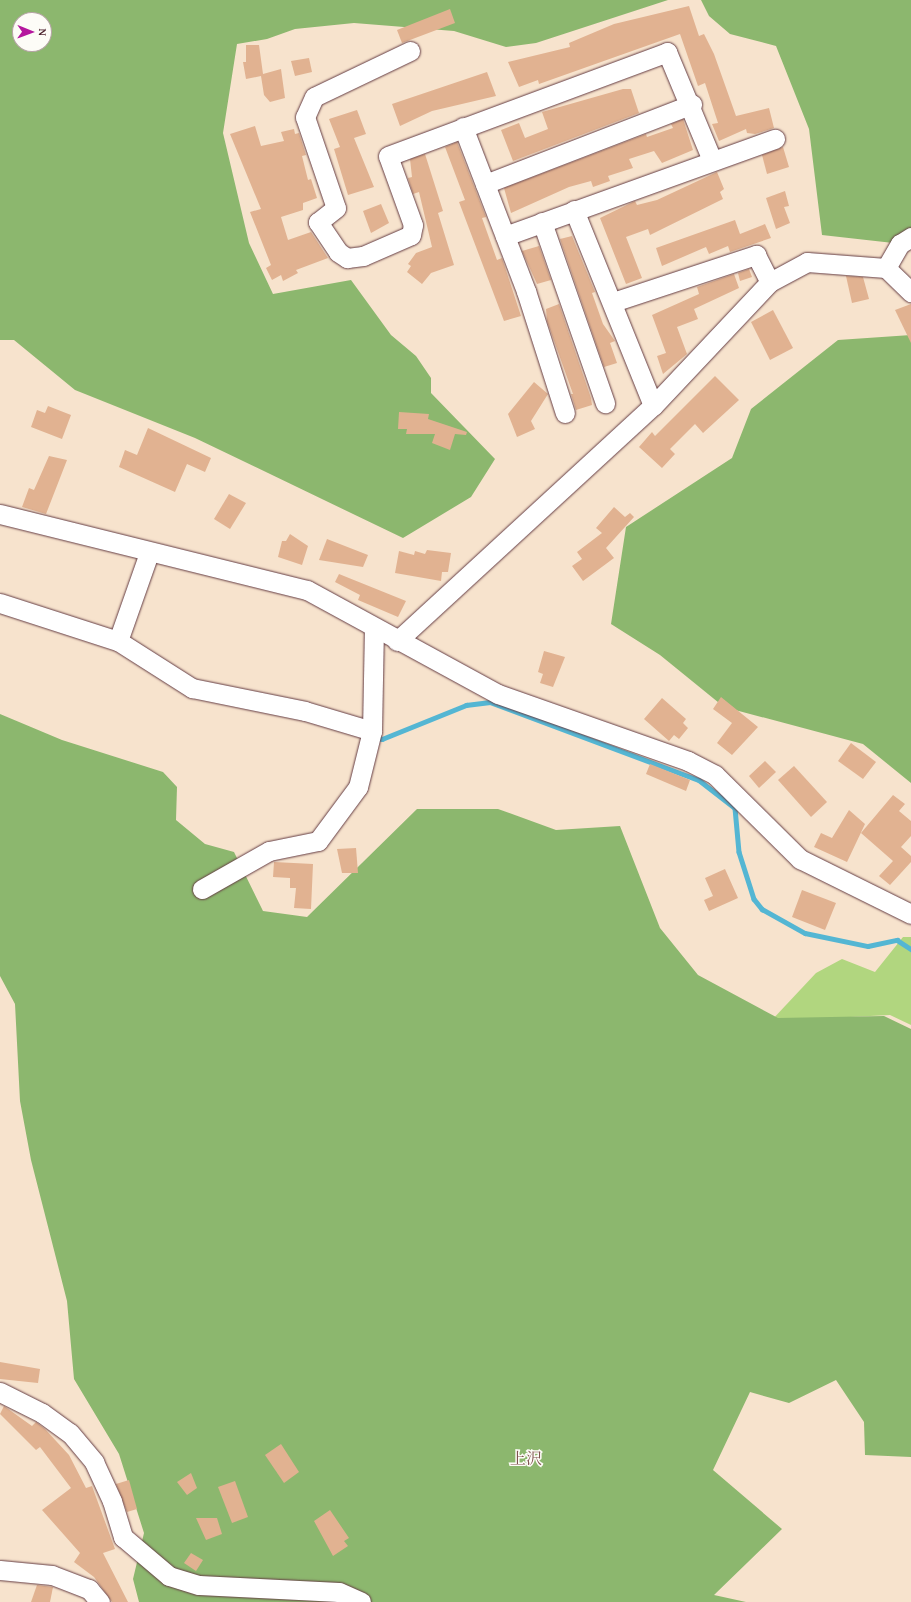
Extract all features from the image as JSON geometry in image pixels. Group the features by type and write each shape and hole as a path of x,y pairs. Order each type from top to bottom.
{"street":[{"path":"410,51 314,97 305,117 336,208 318,222 338,252 347,258 363,256 411,235 413,225 388,156 667,52 692,104 712,160"},
{"path":"485,184 692,104"},
{"path":"463,127 505,236 565,413"},
{"path":"505,236 712,160 775,140"},
{"path":"574,210 613,302 653,406"},
{"path":"542,222 605,403"},
{"path":"886,268 900,244 911,237"},
{"path":"613,302 756,255 770,282"},
{"path":"397,640 653,406 770,282 807,262 886,268 911,292"},
{"path":"0,514 149,553 307,590 374,628 498,694 688,761 715,775 800,859 911,914"},
{"path":"118,641 149,553"},
{"path":"0,603 118,641 192,688 305,711 372,731"},
{"path":"202,889 218,883 269,851 318,841 358,788 372,731 374,628"},
{"path":"0,1392 42,1413 70,1434 94,1462 112,1501 123,1537 169,1576 199,1585 339,1592 361,1602"},
{"path":"0,1570 52,1575 89,1589 100,1602"}],"green space":[{"path":"0,0 668,0 536,43 506,47 454,31 354,23 295,29 267,39 237,44 223,133 249,243 273,294 351,280 391,335 416,356 431,378 431,393 495,459 471,497 403,538 195,438 75,390 14,340 0,340"},
{"path":"701,0 911,0 911,245 822,235 809,129 776,46 730,34 709,16"},
{"path":"911,335 911,783 863,744 724,707 660,655 611,624 626,527 732,458 751,409 838,340"},
{"path":"0,714 62,740 163,772 177,787 176,820 205,844 234,852 263,911 307,917 417,809 498,809 556,830 620,826 660,928 698,975 778,1018 884,1016 911,1029 911,1457 865,1455 864,1422 836,1380 789,1403 750,1392 713,1470 782,1529 714,1595 746,1602 139,1602 133,1579 144,1533 119,1454 74,1379 67,1301 31,1160 20,1101 15,1004 0,976"},
{"path":"903,937 911,937 911,1025 890,1015 771,1021 816,973 842,959 875,972"}],"building":[{"path":"689,6 699,36 704,34 714,54 736,116 769,108 774,128 755,134 747,133 746,129 719,141 712,124 718,123 705,83 698,86 680,34 539,84 538,80 519,87 508,62 570,47 569,43 614,24"},
{"path":"450,9 455,23 402,43 397,30"},
{"path":"246,45 259,45 263,74 281,69 285,98 270,102 264,95 261,76 246,79 243,62 246,62"},
{"path":"309,58 312,72 295,76 291,61"},
{"path":"487,72 496,96 432,111 400,126 392,104"},
{"path":"623,89 631,89 639,113 513,161 501,130 519,123 525,138 548,129 542,112"},
{"path":"357,110 366,134 354,138 374,187 348,195 334,149 340,147 329,119"},
{"path":"683,119 693,150 662,163 654,151 629,159 633,168 608,176 610,181 593,187 591,181 569,187 511,213 504,188 646,134 647,137 673,128 671,124"},
{"path":"255,126 261,146 284,141 281,132 294,129 295,134 299,133 306,155 302,156 308,180 311,179 317,198 303,203 303,210 281,217 288,240 311,232 328,258 296,270 298,273 283,281 281,275 272,280 266,268 271,265 250,212 261,209 230,134"},
{"path":"457,142 486,217 482,218 497,260 502,258 521,316 504,321 459,202 465,200 445,147"},
{"path":"783,147 789,167 767,174 762,155"},
{"path":"425,154 443,211 438,213 454,265 431,273 422,284 407,272 411,266 408,264 416,253 432,247 419,192 413,194 408,178 412,177 410,159"},
{"path":"717,172 724,189 720,192 723,199 650,235 648,229 626,237 642,278 626,284 600,218 635,201 637,205 657,200"},
{"path":"785,191 789,206 784,207 790,223 776,229 766,198"},
{"path":"381,204 389,223 371,233 363,211"},
{"path":"735,220 740,234 765,224 771,238 730,252 728,246 709,254 706,247 662,266 656,248"},
{"path":"572,236 595,292 592,293 603,324 615,341 610,343 617,363 604,367 560,239"},
{"path":"539,246 551,280 537,284 522,251"},
{"path":"749,269 752,277 740,281 738,273"},
{"path":"734,274 739,288 694,309 698,319 677,327 687,354 663,374 657,356 666,353 652,315 699,294 697,287"},
{"path":"846,276 863,277 869,299 852,303"},
{"path":"559,304 591,398 592,405 576,410 571,394 573,394 547,321 546,309"},
{"path":"911,304 911,343 895,310"},
{"path":"773,310 793,348 770,360 751,322"},
{"path":"715,376 739,400 703,433 695,424 670,449 675,454 662,468 639,447 652,432 655,436"},
{"path":"534,382 548,394 531,421 535,429 517,437 508,414"},
{"path":"48,406 71,415 62,439 31,427 37,410 45,413"},
{"path":"399,412 429,414 428,419 467,432 466,435 455,434 450,450 432,443 435,434 406,434 407,429 398,429"},
{"path":"148,428 211,458 205,472 187,464 175,492 119,467 125,450 137,455"},
{"path":"49,456 67,460 46,514 22,507 29,488 34,490"},
{"path":"229,494 246,503 230,529 214,519"},
{"path":"614,507 625,517 630,513 634,517 606,548 614,558 583,581 572,566 582,559 577,552 602,533 596,528"},
{"path":"290,534 308,546 302,565 278,557 282,541 286,541"},
{"path":"327,539 368,555 363,567 319,560"},
{"path":"427,550 451,553 448,572 442,572 441,581 395,573 399,551 414,555 415,551 425,554"},
{"path":"339,574 406,601 398,617 358,600 360,595 335,582"},
{"path":"544,651 565,657 553,687 540,683 543,674 538,672"},
{"path":"721,697 758,727 732,755 717,743 732,723 713,709"},
{"path":"662,698 686,719 683,723 688,728 679,739 674,735 669,741 644,719"},
{"path":"851,743 876,762 863,779 838,761"},
{"path":"765,761 776,772 759,788 749,776"},
{"path":"650,764 690,780 686,791 646,774"},
{"path":"794,766 827,802 811,817 778,780"},
{"path":"893,795 905,804 899,811 911,821 911,836 901,847 911,856 911,862 890,885 879,876 893,861 861,833"},
{"path":"849,810 865,824 847,862 814,847 821,833 832,838"},
{"path":"356,848 358,873 342,873 337,849"},
{"path":"274,862 313,864 311,909 294,908 296,888 290,888 290,878 273,877"},
{"path":"725,869 738,898 709,911 704,900 713,896 705,878"},
{"path":"802,890 836,903 825,930 792,917"},
{"path":"0,1362 40,1369 38,1383 0,1379"},
{"path":"4,1406 32,1426 36,1422 45,1429 69,1455 86,1488 92,1486 115,1549 103,1553 128,1602 112,1602 94,1577 74,1562 80,1553 42,1510 71,1488 40,1447 36,1450 0,1414"},
{"path":"281,1444 299,1472 284,1483 265,1455"},
{"path":"191,1473 197,1488 187,1495 177,1482"},
{"path":"129,1480 137,1509 127,1512 116,1484"},
{"path":"235,1481 248,1517 232,1523 218,1487"},
{"path":"330,1510 349,1538 344,1541 348,1546 333,1556 314,1521"},
{"path":"196,1518 217,1518 222,1534 206,1540"},
{"path":"191,1553 203,1560 196,1571 184,1563"},
{"path":"37,1585 53,1587 50,1602 31,1602"}],"waterway":[{"path":"375,738 382,739 466,705 490,702 699,780 735,808 739,852 754,899 762,909 805,933 868,946 897,940 911,949"}],"district":[{"name":"上沢","path":"526,1458"}]}
